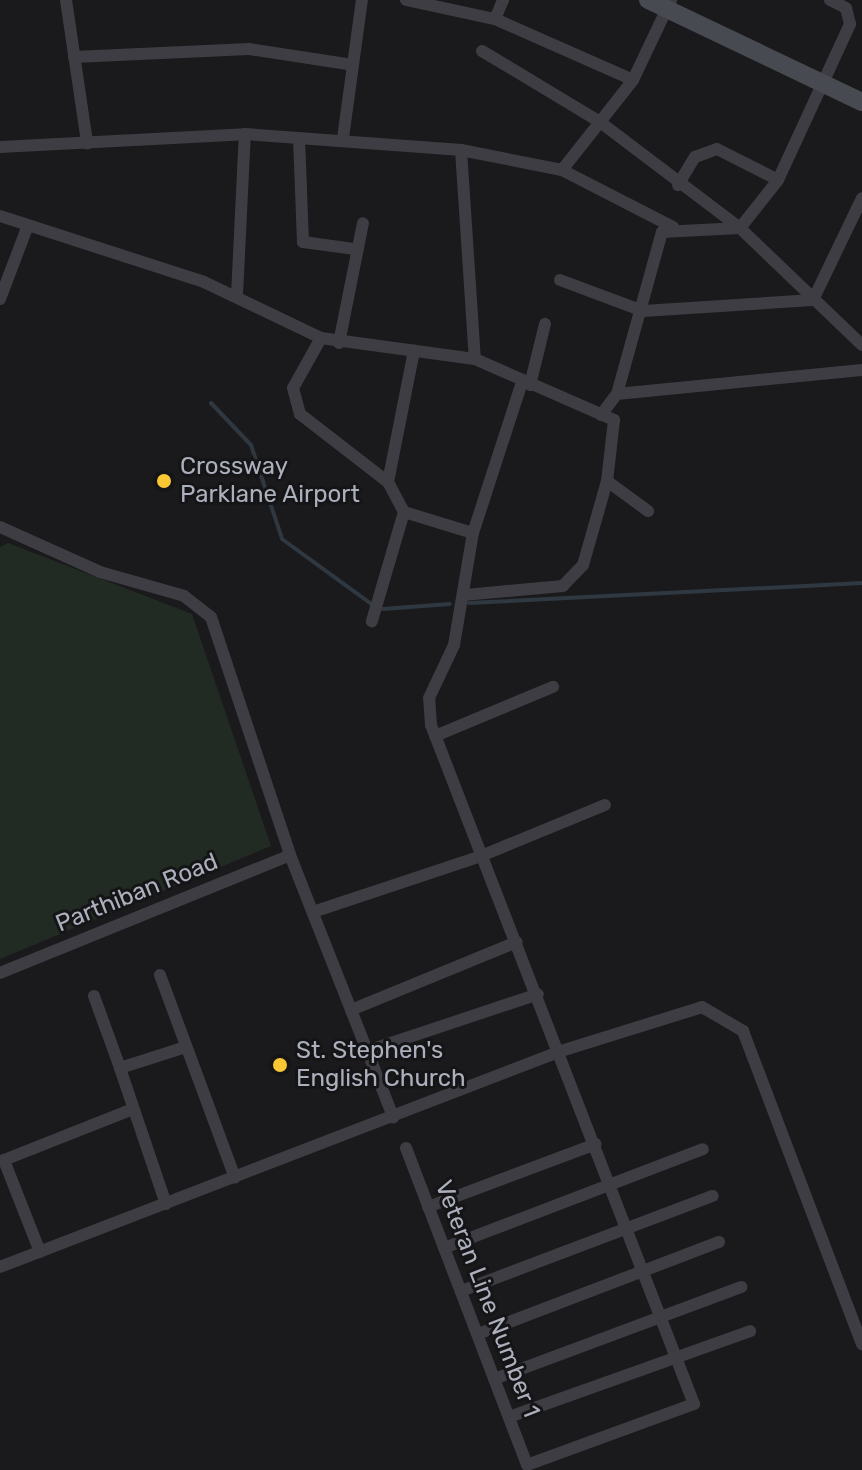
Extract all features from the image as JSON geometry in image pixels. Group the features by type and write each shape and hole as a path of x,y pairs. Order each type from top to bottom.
{"street":[{"path":"66,0 87,143"},
{"path":"343,138 362,0"},
{"path":"406,0 495,19 633,80"},
{"path":"495,19 503,0"},
{"path":"648,0 670,4 862,102"},
{"path":"740,228 778,180 826,84 850,24 846,8 830,0"},
{"path":"562,170 633,80 670,4"},
{"path":"74,57 249,49 353,65"},
{"path":"482,51 600,122 678,185 740,228 862,345"},
{"path":"237,295 245,134"},
{"path":"0,147 245,134 343,138 461,150 562,170 673,227"},
{"path":"299,138 303,242 354,249"},
{"path":"678,185 695,157 717,149 778,180"},
{"path":"461,150 475,359"},
{"path":"813,300 862,198"},
{"path":"0,216 27,228 237,295 321,338 339,343 475,359 617,424 607,481 583,565 563,586 465,595"},
{"path":"339,343 354,249 363,223"},
{"path":"601,415 617,394 643,311 662,232 673,227 740,228"},
{"path":"0,299 27,228"},
{"path":"560,280 643,311 813,300"},
{"path":"545,324 473,533 465,595 454,645 429,698 435,736 561,1051 677,1358"},
{"path":"321,338 293,388 300,414 388,482 404,512 372,621"},
{"path":"388,482 414,351"},
{"path":"617,394 862,370"},
{"path":"607,481 648,511"},
{"path":"404,512 473,533"},
{"path":"0,527 100,572 201,606 216,630 290,855 393,1117"},
{"path":"435,736 553,687"},
{"path":"313,912 481,856 605,805"},
{"name":"Parthiban Road","path":"0,973 290,855"},
{"path":"351,1010 517,942"},
{"path":"160,975 235,1178"},
{"path":"367,1051 538,994"},
{"path":"94,996 166,1204"},
{"path":"0,1267 561,1051 702,1007 743,1031 862,1344"},
{"path":"120,1068 186,1047"},
{"path":"40,1252 2,1155 133,1109"},
{"path":"428,1207 596,1144"},
{"name":"Veteran Line Number 1","path":"406,1148 527,1465 694,1404 677,1358"},
{"path":"444,1248 703,1149"},
{"path":"461,1291 713,1196"},
{"path":"478,1334 719,1242"},
{"path":"494,1379 741,1287"},
{"path":"509,1417 750,1331"}],"shaded area":[{"path":"8,543 192,614 271,846 0,959 0,547"}],"waterway":[{"path":"211,403 251,445 282,539 373,605"},
{"path":"469,603 862,583"},
{"path":"383,609 450,604"}],"place":[{"name":"Crossway Parklane Airport","path":"164,481"},
{"name":"St. Stephen's English Church","path":"280,1065"}]}
